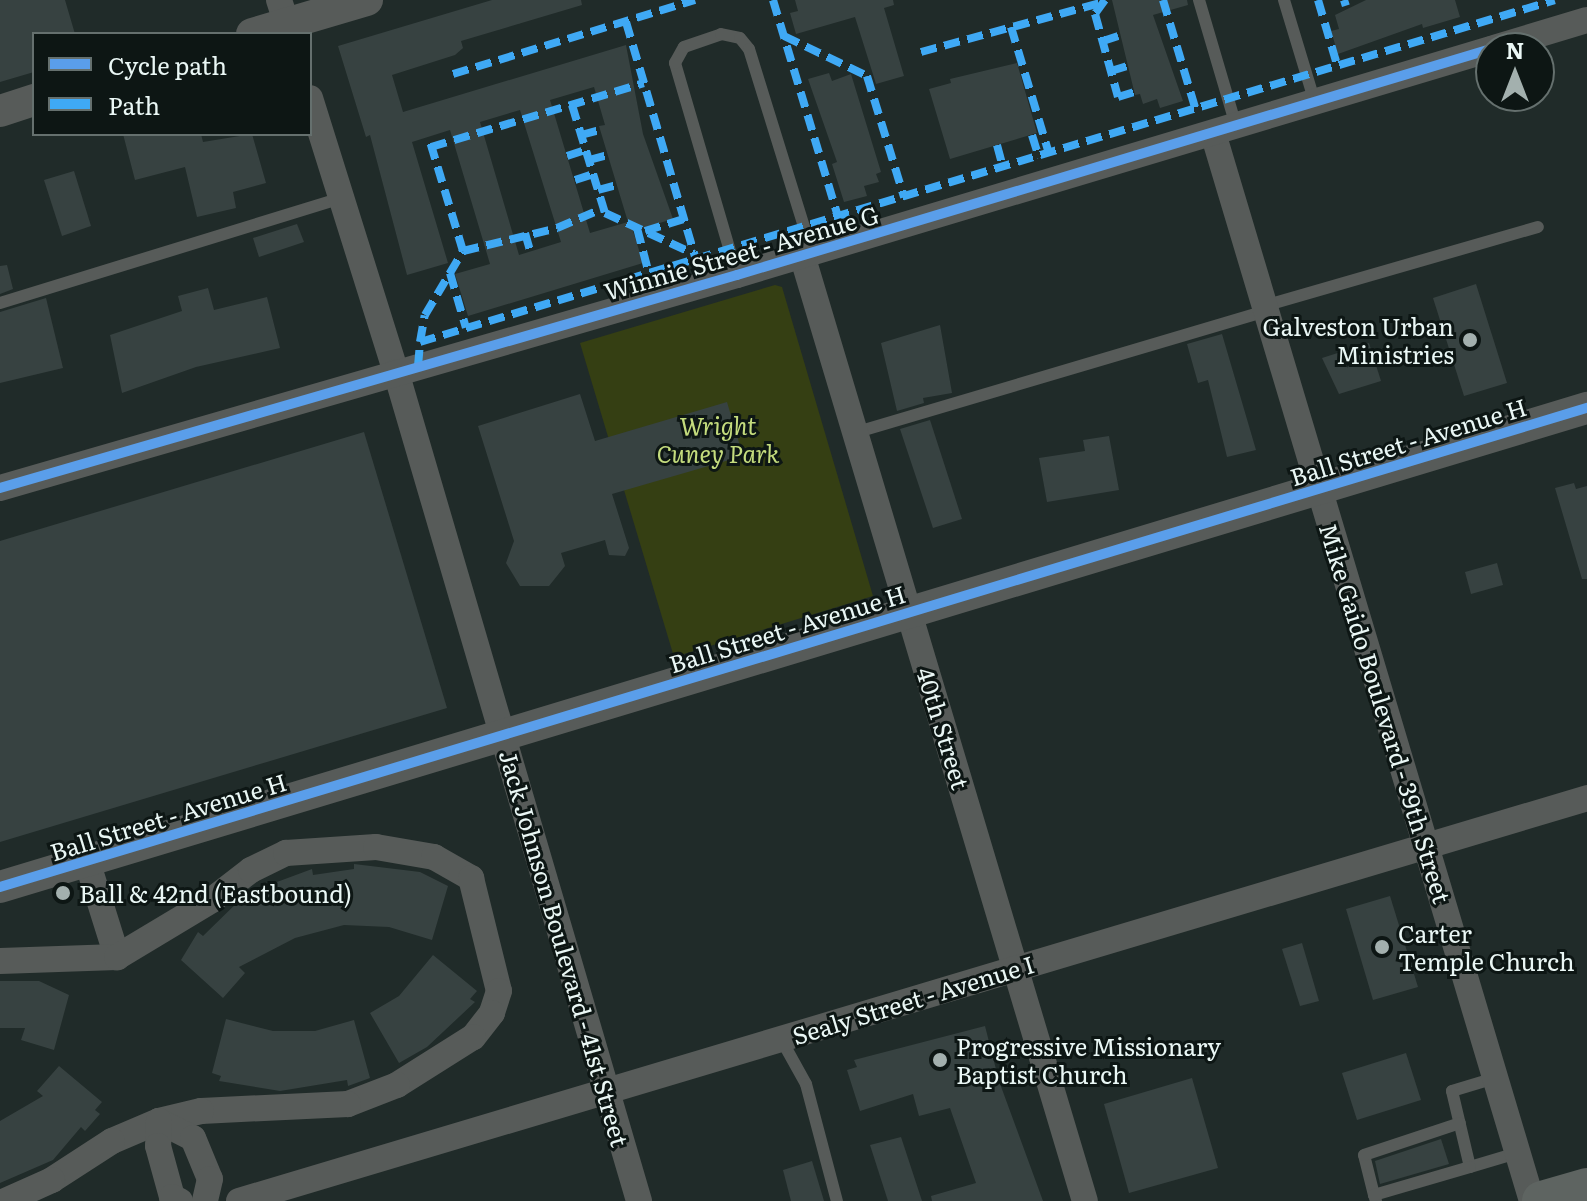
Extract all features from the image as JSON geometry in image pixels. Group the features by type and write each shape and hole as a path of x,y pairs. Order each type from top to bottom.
{"main road":[{"path":"1542,1201 1587,1188"}],"street":[{"path":"256,32 285,19 367,0"},
{"name":"Winnie Street - Avenue G","path":"1546,32 1587,20"},
{"name":"Winnie Street - Avenue G","path":"0,488 737,275 1475,53"},
{"path":"0,111 32,101"},
{"name":"Jack Johnson Boulevard - 41st Street","path":"312,104 396,372 639,1201"},
{"name":"Mike Gaido Boulevard - 39th Street","path":"1225,129 1265,309 1532,1201"},
{"name":"40th Street","path":"807,254 854,433 1085,1201"},
{"name":"Ball Street - Avenue H","path":"0,887 1587,408"},
{"name":"Sealy Street - Avenue I","path":"239,1201 1587,798"},
{"path":"0,961 117,957 212,900 251,870 286,853 376,847 434,857 471,878 499,991 492,1013 460,1046 397,1085 348,1104 201,1111 159,1121 112,1141 52,1180 5,1201"},
{"path":"87,861 117,957"},
{"path":"159,1121 158,1146 172,1197 180,1201"},
{"path":"159,1121 193,1138 210,1179 205,1201"}],"lane":[{"path":"1199,0 1225,129"},
{"path":"1284,0 1315,103"},
{"path":"737,275 675,63 684,47 721,34 740,38 749,49 807,254"},
{"path":"0,303 342,198"},
{"path":"854,433 1538,227"},
{"path":"781,1039 806,1084 837,1201"},
{"path":"1470,1167 1452,1091 1495,1078"},
{"path":"1460,1123 1436,1136 1390,1151 1364,1155 1375,1198 1444,1171 1470,1167 1518,1152"}],"green space":[{"name":"Wright Cuney Park","path":"775,285 782,287 873,596 674,657 580,343"}],"building":[{"path":"0,0 65,0 74,32 32,32 32,73 0,82"},
{"path":"492,0 581,0 582,5 461,41 463,48 455,55 392,75 403,112 626,45 643,134 673,219 633,231 643,263 468,316 455,274 490,264 450,130 412,142 448,263 407,275 370,135 366,137 338,46","holes":["594,87 605,125 599,126 628,222 590,233 550,100","520,110 561,242 519,255 480,122"]},
{"path":"795,0 893,0 894,5 884,8 904,76 876,84 855,17 796,34 790,13 798,11"},
{"path":"1112,0 1187,0 1188,5 1153,15 1183,101 1160,108 1157,99 1143,104 1140,94 1135,95"},
{"path":"1366,0 1455,0 1460,17 1423,28 1422,24 1338,54 1331,31 1339,29 1335,15"},
{"path":"1017,63 1037,133 950,159 929,89 951,83 950,79"},
{"path":"829,73 832,81 851,74 881,172 876,174 879,182 864,186 867,196 844,202 832,164 837,162 808,79"},
{"path":"124,136 202,136 203,142 253,136 266,183 233,192 236,208 197,217 185,167 135,180"},
{"path":"74,171 91,226 62,236 44,180"},
{"path":"297,224 304,242 259,257 253,238"},
{"path":"7,265 13,289 0,294 0,266"},
{"name":"Galveston Urban Ministries","path":"1476,284 1507,383 1464,396 1433,298"},
{"path":"208,288 214,310 267,297 280,348 196,367 122,393 110,335 182,311 178,296"},
{"path":"46,298 63,368 0,383 0,312"},
{"path":"940,325 952,393 923,398 924,403 897,411 881,343"},
{"path":"1222,334 1256,450 1227,457 1208,380 1198,383 1187,344"},
{"path":"1369,343 1381,381 1339,394 1322,358"},
{"path":"580,394 595,441 727,402 743,456 612,494 629,548 625,556 609,555 605,540 561,553 565,566 549,586 520,586 506,563 514,541 478,426"},
{"path":"930,420 962,519 933,528 900,429"},
{"path":"364,432 447,708 0,842 0,541"},
{"path":"1109,436 1119,490 1047,502 1039,458 1085,451 1083,440"},
{"path":"1574,483 1576,489 1587,486 1587,579 1582,579 1555,488"},
{"path":"1497,563 1503,585 1471,594 1465,572"},
{"path":"354,864 420,872 448,886 432,940 389,927 344,925 295,938 239,967 245,973 223,998 181,960 198,932 203,936 247,893 312,869 313,875 354,869"},
{"path":"1390,896 1418,987 1373,1000 1346,909"},
{"path":"1302,943 1319,1001 1300,1006 1282,949"},
{"path":"433,955 477,991 470,999 475,1002 427,1047 399,1063 370,1013 399,996"},
{"path":"0,981 39,981 69,995 54,1050 21,1040 25,1028 0,1028"},
{"path":"226,1019 273,1031 315,1031 354,1020 370,1078 348,1086 347,1080 280,1091 219,1081 221,1076 212,1073"},
{"path":"985,1026 999,1081 1043,1201 932,1201 931,1196 976,1183 950,1108 919,1116 913,1094 860,1111 847,1070 857,1067 854,1060"},
{"path":"1406,1053 1421,1100 1357,1120 1342,1073"},
{"path":"59,1066 102,1102 95,1110 100,1114 85,1131 81,1127 53,1160 0,1183 0,1121 43,1096 37,1091"},
{"path":"1192,1078 1218,1168 1129,1193 1104,1104"},
{"path":"901,1137 922,1201 888,1201 870,1145"},
{"path":"1441,1139 1449,1164 1380,1184 1375,1161"},
{"path":"812,1161 824,1201 791,1201 783,1170"}],"marked path":[{"path":"453,74 695,0"},
{"path":"773,0 838,217"},
{"path":"1105,0 1095,14 1118,97 1134,92"},
{"path":"1163,0 1196,111"},
{"path":"1318,0 1338,68"},
{"path":"1344,0 1346,6"},
{"path":"418,366 420,342 1555,0"},
{"path":"921,52 1104,2"},
{"path":"626,22 696,260"},
{"path":"1011,27 1049,154"},
{"path":"784,36 867,76 904,197"},
{"path":"1103,41 1118,36"},
{"path":"1111,71 1127,66"},
{"path":"431,147 644,83"},
{"path":"572,105 605,213 694,254"},
{"path":"581,135 600,130"},
{"path":"1032,135 1039,158"},
{"path":"420,342 425,315 463,251 430,142"},
{"path":"997,145 1003,168"},
{"path":"567,156 586,150"},
{"path":"589,160 608,155"},
{"path":"575,180 593,174"},
{"path":"598,190 617,185"},
{"path":"463,251 557,228 604,208"},
{"path":"645,231 684,219"},
{"path":"637,228 649,274"},
{"path":"525,233 530,251"},
{"path":"450,273 466,328"}],"cycle path":[{"path":"0,488 737,275 1475,54"},
{"path":"0,887 1587,408"}],"place":[{"name":"Galveston Urban Ministries","path":"1470,340"},
{"name":"Ball & 42nd (Eastbound)","path":"63,893"},
{"name":"Carter Temple Church","path":"1382,947"},
{"name":"Progressive Missionary Baptist Church","path":"940,1060"}]}
